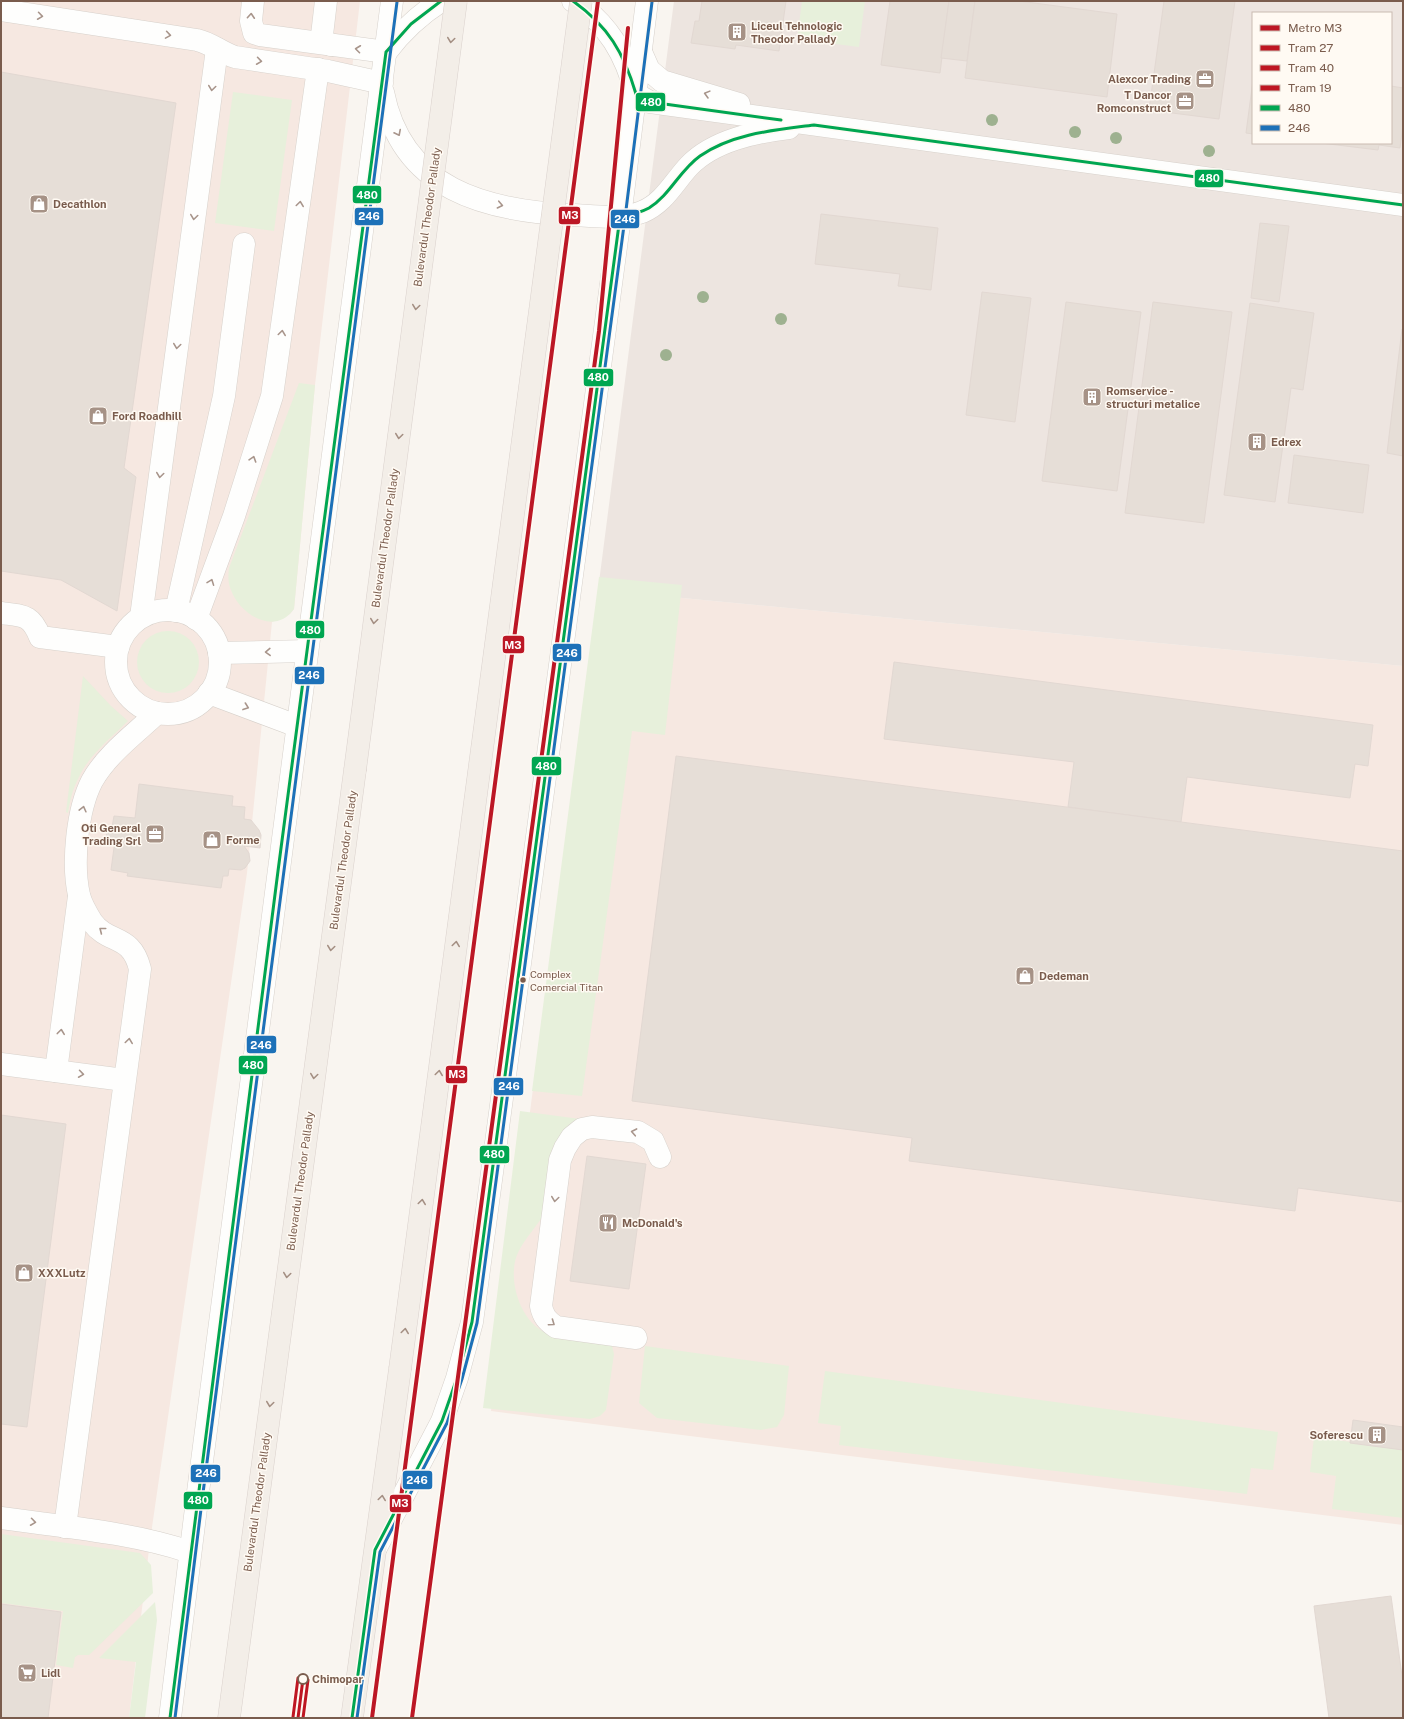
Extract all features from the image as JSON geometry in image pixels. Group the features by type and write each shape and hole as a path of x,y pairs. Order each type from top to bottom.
{"main road":[{"name":"Bulevardul Theodor Pallady","path":"229,1718 456,1"},
{"path":"352,1718 400,1369 581,1"}],"street":[{"path":"253,1 251,22 254,33 386,52"},
{"path":"326,1 322,36 325,42 331,45"},
{"path":"170,1718 190,1552 392,1"},
{"path":"386,52 409,25 441,1"},
{"path":"573,1 600,22 615,41 627,63 636,94 650,102 1403,205"},
{"path":"375,1550 442,1421 457,1378 472,1322 620,217 647,1"},
{"path":"1,10 203,41 225,54 244,59 318,69 382,83"},
{"path":"141,617 217,49"},
{"path":"641,52 649,70 662,81 726,99 783,120"},
{"path":"196,619 234,516 272,396 318,69"},
{"path":"382,83 392,121 406,149 426,172 449,188 481,200 519,209 565,215 620,217 635,215 652,207 661,200 691,164 699,157 716,147 763,132 814,125"},
{"path":"176,611 224,396 244,244"},
{"path":"169,610 176,611 183,612 196,619 207,628 215,640 219,653 219,668 216,681 209,693 199,704 186,711 172,714 157,713 142,707 128,696 119,681 116,664 118,647 123,635 141,617 154,612 169,610"},
{"path":"1,613 24,616 32,621 40,637 118,647"},
{"path":"219,653 307,651"},
{"path":"209,693 297,726"},
{"path":"65,1527 140,969 137,958 132,949 106,934 94,924 86,912 79,896 76,875 80,822 83,806 92,782 105,763 157,713"},
{"path":"56,1071 79,896"},
{"path":"1,1064 124,1080"},
{"path":"636,1338 556,1327 543,1315 541,1306 560,1160 572,1137 582,1130 592,1127 638,1132 653,1141 660,1157"},
{"path":"1,1518 140,1538 166,1544 190,1552"}],"shaded area":[{"path":"1,1 360,1 315,385 294,609 290,614 272,622 247,873 150,1541 129,1718 1,1718"},
{"path":"674,1 1403,1 1403,666 598,590"},
{"path":"598,590 1403,666 1403,1525 491,1411"}],"green space":[{"path":"802,1 865,1 859,47 797,39"},
{"path":"233,92 292,100 274,231 215,223"},
{"path":"299,383 315,385 294,609 286,617 277,621 268,621 259,619 250,614 236,599 229,585 229,568"},
{"path":"599,577 682,585 665,735 632,731 582,1096 532,1091"},
{"path":"168,631 180,634 190,640 196,650 199,662 196,674 190,684 180,690 168,693 156,690 146,684 140,674 137,662 140,650 146,640 156,634"},
{"path":"83,676 111,706 128,721 88,761 73,790 68,813 66,812"},
{"path":"520,1111 580,1119 547,1209 517,1255 514,1265 514,1277 515,1289 524,1312 531,1322 540,1329 557,1336 607,1342 612,1346 614,1354 606,1410 600,1416 590,1419 483,1408"},
{"path":"645,1346 789,1366 784,1415 777,1427 761,1430 657,1418 639,1403"},
{"path":"825,1371 1278,1432 1273,1470 1251,1468 1247,1494 839,1445 841,1426 818,1423"},
{"path":"1314,1437 1403,1449 1403,1518 1332,1509 1336,1476 1310,1472"},
{"path":"1,1534 140,1553 151,1565 153,1593 89,1655 78,1655 75,1657 73,1668 56,1665 63,1611 1,1603"},
{"path":"155,1602 157,1620 145,1718 129,1718 136,1662 99,1658"}],"building":[{"name":"Liceul Tehnologic Theodor Pallady","path":"702,1 786,1 779,51 736,45 735,49 691,43 695,21 699,21"},
{"path":"890,1 949,1 940,73 881,65"},
{"path":"949,1 975,1 967,61 941,58"},
{"path":"975,1 1019,1 1117,14 1107,97 965,78"},
{"path":"1164,1 1235,1 1219,119 1149,110"},
{"path":"1,72 176,103 124,468 136,477 117,611 61,580 1,571"},
{"path":"1392,86 1403,88 1403,125 1400,148 1379,145 1378,150 1329,144 1392,144"},
{"path":"1252,88 1252,134 1246,133"},
{"path":"821,214 938,228 931,290 898,286 900,274 815,264"},
{"path":"1260,223 1289,226 1279,302 1251,298"},
{"path":"982,292 1031,298 1015,422 966,415"},
{"name":"Romservice - structuri metalice","path":"1066,302 1141,312 1117,491 1042,481"},
{"path":"1153,302 1232,312 1204,523 1125,513"},
{"name":"Edrex","path":"1250,303 1314,313 1303,390 1291,388 1275,502 1224,495"},
{"path":"1403,329 1403,456 1387,453"},
{"path":"1294,455 1369,465 1363,513 1288,503"},
{"path":"894,662 1373,725 1368,766 1355,764 1350,798 1187,777 1181,822 1068,807 1074,762 884,739"},
{"name":"Dedeman","path":"676,756 1403,851 1403,1202 1298,1188 1295,1211 909,1161 912,1138 632,1101"},
{"path":"139,784 233,796 232,806 245,807 244,819 251,820 259,830 261,835 260,848 244,846 249,853 250,861 245,868 241,870 229,869 228,876 223,876 221,888 127,876 128,873 111,870 115,840 107,838 106,832 108,828 112,827 114,816 135,818"},
{"name":"XXXLutz","path":"1,1115 66,1124 27,1427 1,1424"},
{"name":"McDonald's","path":"587,1156 646,1164 629,1289 570,1281"},
{"name":"Soferescu","path":"1353,1420 1403,1427 1403,1450 1350,1443"},
{"path":"1391,1596 1403,1683 1403,1718 1329,1718 1314,1606"},
{"name":"Lidl","path":"1,1604 61,1612 48,1718 1,1718"}],"metro line":[{"name":"M3","path":"372,1718 598,1"},
{"name":"M3","path":"412,1718 599,331 628,28"}],"tram line":[{"name":"19","path":"293,1717 298,1678"},
{"name":"27","path":"298,1718 303,1679"},
{"name":"40","path":"303,1718 308,1680"}],"transit line":[{"name":"480","path":"170,1718 278,871 386,52 411,24 441,1"},
{"name":"480","path":"573,1 596,20 613,42 626,66 636,94 650,102 781,120"},
{"name":"246","path":"175,1718 397,2"},
{"name":"246","path":"357,1718 380,1552 447,1423 462,1379 477,1323 625,218 652,2"},
{"name":"480","path":"352,1718 375,1550 442,1421 457,1378 472,1322 620,217 642,211 656,203 693,162 713,148 741,137 814,125 1403,205"}],"place":[{"name":"Liceul Tehnologic Theodor Pallady","path":"737,32"},
{"name":"Alexcor Trading","path":"1205,79"},
{"name":"T Dancor Romconstruct","path":"1185,101"},
{"name":"Decathlon","path":"39,204"},
{"name":"Romservice - structuri metalice","path":"1092,397"},
{"name":"Ford Roadhill","path":"98,416"},
{"name":"Edrex","path":"1257,442"},
{"name":"Oti General Trading Srl","path":"155,834"},
{"name":"Forme","path":"212,840"},
{"name":"Dedeman","path":"1025,976"},
{"name":"Complex Comercial Titan","path":"523,980"},
{"name":"McDonald's","path":"608,1223"},
{"name":"XXXLutz","path":"24,1273"},
{"name":"Soferescu","path":"1377,1435"},
{"name":"Lidl","path":"27,1673"},
{"name":"Chimopar","path":"303,1679"}]}
